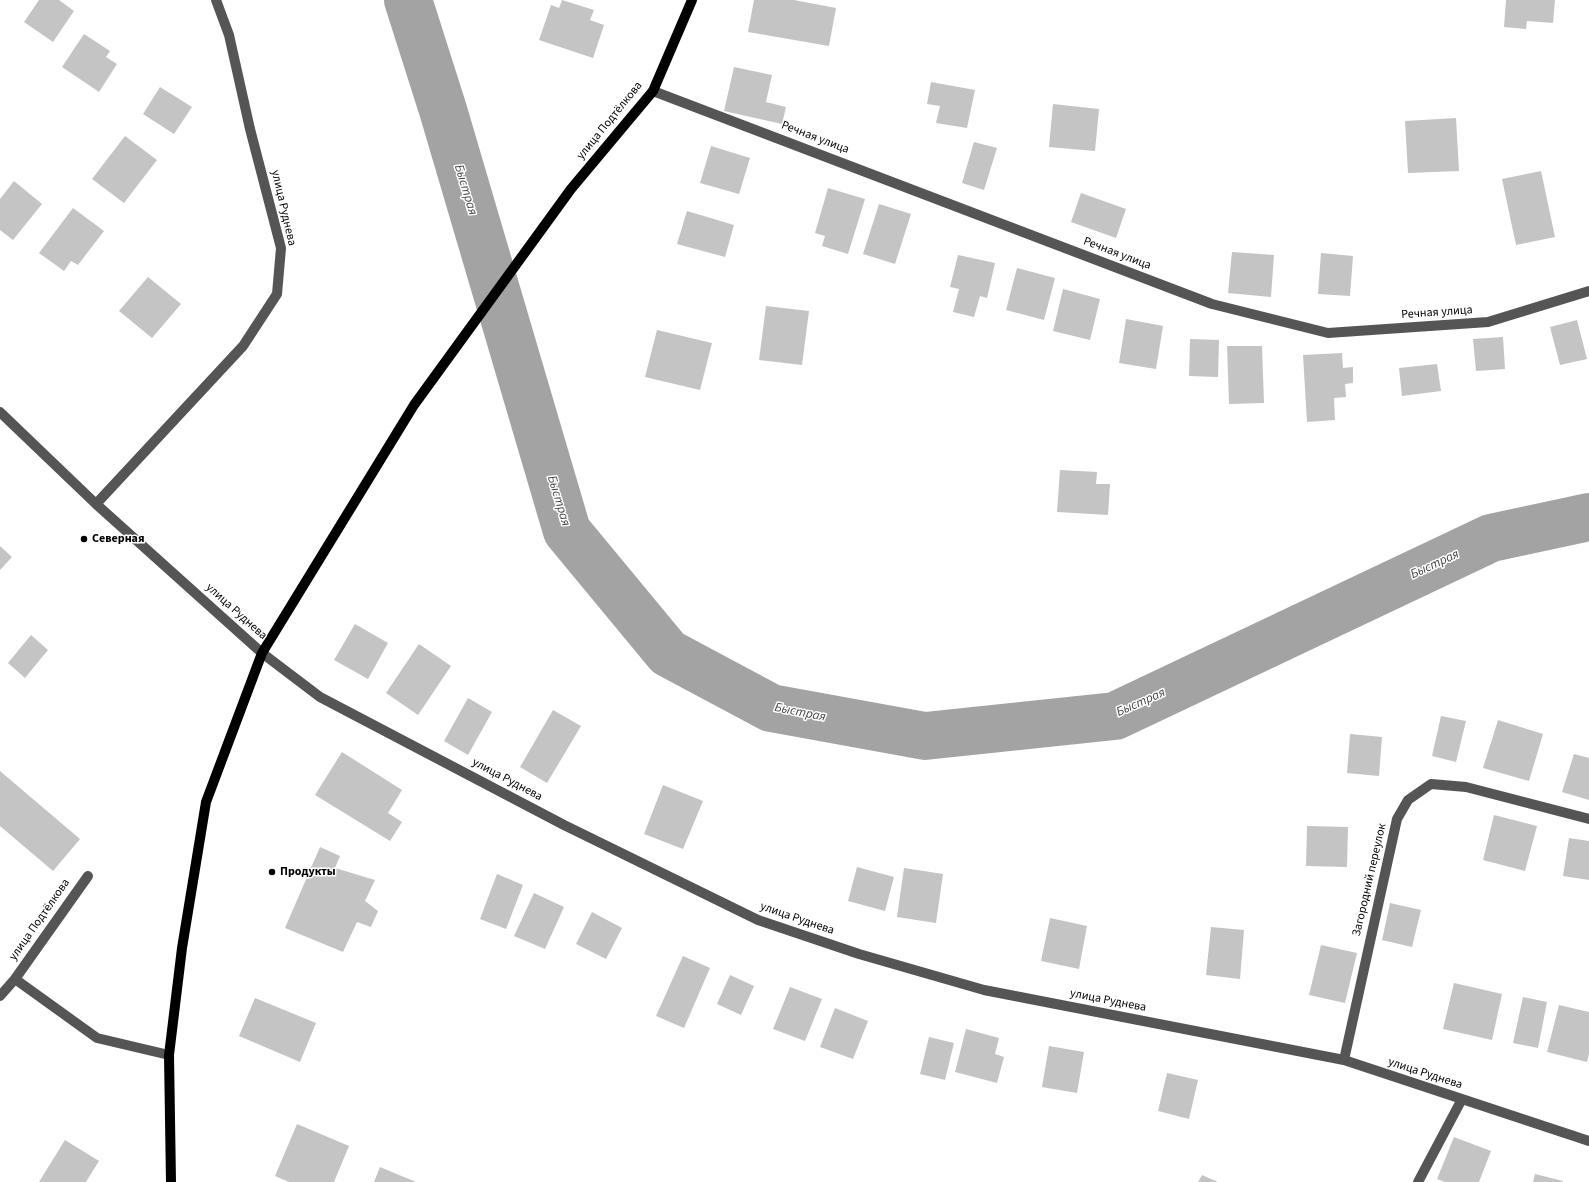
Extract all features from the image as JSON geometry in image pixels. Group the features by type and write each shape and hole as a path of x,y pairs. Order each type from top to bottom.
{"main road":[{"name":"улица Подтёлкова","path":"171,1182 169,1055 182,948 206,802 262,653 414,405 571,189 653,91 692,0"}],"street":[{"name":"улица Руднева","path":"96,504 243,346 277,294 281,248 250,129 229,35 216,0"},
{"name":"Речная улица","path":"653,91 1212,304 1328,333 1488,322 1589,291"},
{"name":"улица Руднева","path":"0,412 96,504 262,653 320,697 564,825 758,920 859,954 984,990 1344,1060 1589,1141"},
{"name":"Загородний переулок","path":"1344,1060 1397,819 1408,800 1431,784 1466,787 1589,819"},
{"name":"улица Подтёлкова","path":"0,996 15,979 88,876"},
{"name":"улица Подтёлкова","path":"15,979 96,1038 169,1055"},
{"path":"1418,1182 1462,1099"}],"building":[{"path":"39,0 59,0 74,11 53,42 24,22"},
{"path":"562,0 594,10 590,20 604,25 593,58 539,40 551,5 559,8"},
{"path":"754,0 794,0 836,8 829,46 748,32"},
{"path":"1506,0 1555,0 1553,23 1527,21 1526,29 1504,27"},
{"path":"84,34 110,51 106,57 117,64 99,92 62,67"},
{"path":"734,67 772,75 766,102 786,107 782,124 724,111"},
{"path":"931,82 975,90 967,128 936,123 940,106 927,104"},
{"path":"160,87 192,107 174,134 143,114"},
{"path":"1053,104 1099,109 1095,151 1049,147"},
{"path":"1456,118 1459,171 1408,173 1405,121"},
{"path":"125,136 157,160 124,203 92,179"},
{"path":"974,142 997,148 984,190 962,183"},
{"path":"711,146 750,158 739,194 700,183"},
{"path":"1541,171 1555,237 1516,245 1502,179"},
{"path":"14,181 42,204 13,240 0,230 0,199"},
{"path":"828,188 865,199 848,254 822,246 825,236 815,233"},
{"path":"1081,193 1126,209 1116,238 1071,222"},
{"path":"879,204 911,214 895,264 863,254"},
{"path":"73,208 104,231 78,265 71,261 64,271 39,253"},
{"path":"687,211 734,225 725,257 677,244"},
{"path":"1232,252 1274,255 1271,297 1228,293"},
{"path":"1321,253 1353,256 1350,296 1318,294"},
{"path":"958,255 995,263 987,298 980,296 974,317 953,312 959,289 950,287"},
{"path":"1017,268 1055,278 1044,320 1006,310"},
{"path":"148,277 181,304 152,338 119,311"},
{"path":"1063,289 1100,299 1090,340 1053,331"},
{"path":"766,306 809,311 802,365 759,360"},
{"path":"1126,319 1163,326 1156,369 1119,363"},
{"path":"1577,320 1587,359 1560,365 1550,327"},
{"path":"657,330 712,343 700,390 645,377"},
{"path":"1503,337 1505,369 1476,371 1473,339"},
{"path":"1190,339 1219,340 1218,377 1189,376"},
{"path":"1227,346 1262,346 1264,403 1229,404"},
{"path":"1342,353 1343,368 1353,367 1353,383 1345,384 1346,397 1334,398 1335,420 1307,422 1303,355"},
{"path":"1437,364 1441,391 1402,396 1399,368"},
{"path":"1060,470 1097,472 1096,484 1110,484 1108,515 1057,512"},
{"path":"0,546 12,557 0,570"},
{"path":"355,624 388,643 368,679 334,660"},
{"path":"31,635 48,650 25,678 8,663"},
{"path":"419,644 451,666 418,715 386,693"},
{"path":"468,698 492,712 468,755 444,741"},
{"path":"553,710 581,726 547,783 520,767"},
{"path":"1441,716 1466,721 1456,762 1432,756"},
{"path":"1498,720 1543,734 1529,781 1483,768"},
{"path":"1350,734 1382,737 1379,776 1347,773"},
{"path":"342,752 402,790 388,813 402,822 390,841 315,795"},
{"path":"1574,754 1589,758 1589,800 1562,792"},
{"path":"0,771 80,839 53,871 0,826"},
{"path":"663,785 703,801 683,849 644,834"},
{"path":"1494,815 1537,826 1525,871 1483,860"},
{"path":"1307,826 1348,827 1347,867 1306,866"},
{"path":"1569,838 1589,841 1589,880 1563,876"},
{"path":"320,847 340,856 335,868 375,880 365,901 378,911 371,927 357,922 343,952 285,928"},
{"path":"857,867 894,877 885,911 848,901"},
{"path":"904,868 943,874 936,923 897,917"},
{"path":"497,874 523,885 506,929 480,919"},
{"path":"534,893 564,907 545,949 514,936"},
{"path":"1390,903 1421,910 1412,947 1382,940"},
{"path":"592,912 622,928 606,959 576,944"},
{"path":"1050,918 1087,926 1079,969 1041,961"},
{"path":"1211,927 1244,930 1240,979 1206,975"},
{"path":"1321,945 1357,953 1345,1003 1309,995"},
{"path":"683,956 710,968 684,1028 656,1016"},
{"path":"730,975 754,986 741,1015 717,1004"},
{"path":"1454,983 1502,994 1492,1040 1443,1029"},
{"path":"790,987 822,999 805,1041 773,1029"},
{"path":"1523,997 1547,1002 1538,1048 1513,1043"},
{"path":"255,998 316,1023 300,1062 239,1036"},
{"path":"1559,1005 1589,1012 1589,1053 1587,1062 1547,1052"},
{"path":"835,1008 868,1021 853,1059 820,1047"},
{"path":"966,1029 999,1038 995,1054 1004,1057 997,1083 955,1072"},
{"path":"929,1037 954,1043 945,1080 920,1074"},
{"path":"1049,1046 1084,1052 1077,1093 1042,1087"},
{"path":"1167,1073 1198,1080 1189,1119 1158,1111"},
{"path":"297,1124 349,1146 334,1182 289,1182 275,1176"},
{"path":"1454,1137 1491,1151 1479,1182 1445,1182 1437,1179"},
{"path":"65,1140 99,1161 86,1182 39,1182"},
{"path":"380,1167 416,1182 374,1182"},
{"path":"1535,1174 1563,1181 1563,1182 1533,1182"},
{"path":"1202,1175 1218,1182 1198,1182"}],"waterway":[{"name":"Быстрая","path":"408,0 443,110 567,531 668,653 771,708 925,736 1115,716 1491,538 1589,517"}],"place":[{"name":"Северная","path":"84,539"},
{"name":"Продукты","path":"272,872"}]}
